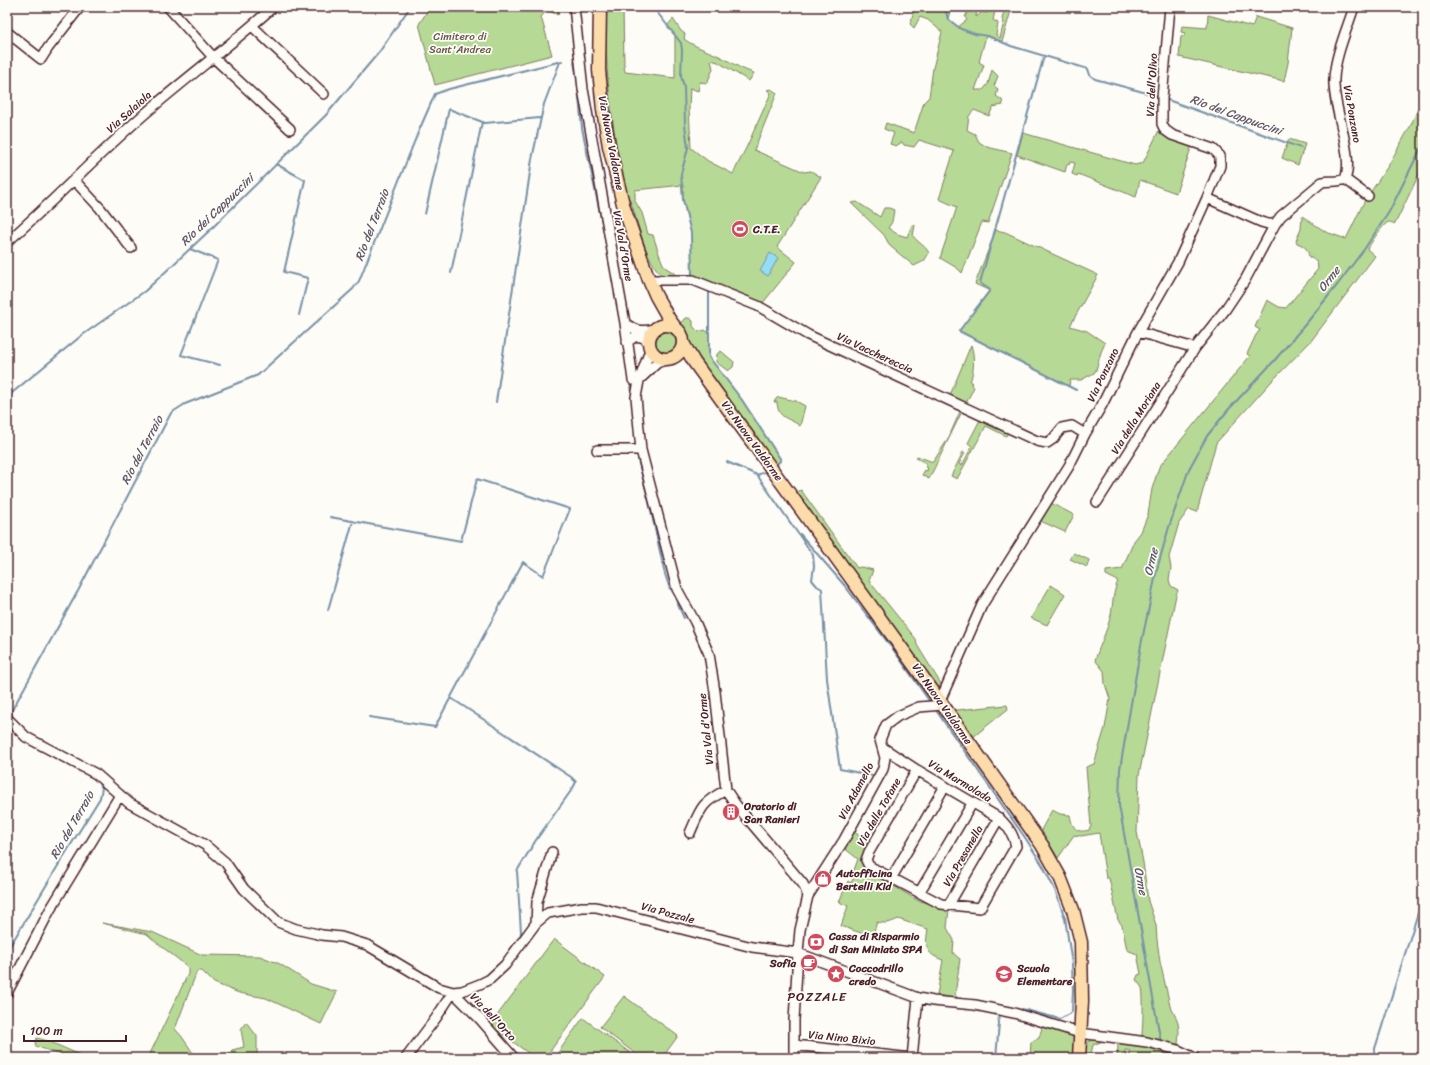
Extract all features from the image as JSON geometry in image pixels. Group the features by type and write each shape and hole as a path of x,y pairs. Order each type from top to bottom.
{"main road":[{"name":"Via Nuova Valdorme","path":"600,7 599,70 603,110 608,139 624,208 656,296 669,319 681,334 683,343 694,362 942,703 1042,845 1062,881 1073,910 1082,942 1082,1001 1079,1058"},
{"name":"Via Nuova Valdorme","path":"656,296 658,313 655,328 649,337 649,346 654,355 659,358 686,365 695,370 710,384"},
{"path":"655,328 666,324 675,327"},
{"path":"667,359 677,355 682,348 683,343"}],"street":[{"path":"7,32 41,59 80,7"},
{"path":"168,7 213,56 290,129"},
{"name":"Via Salaiola","path":"7,242 138,119 213,56 252,26 273,7"},
{"name":"Via Val d'Orme","path":"574,7 583,89 625,323 627,342 636,381 636,398 641,450 677,589 695,622 709,654 715,692 726,790 736,805 803,884 808,896"},
{"name":"Via dell'Olivo","path":"1170,7 1162,98 1162,124 1165,130 1172,135 1212,149 1220,156 1220,166 1207,198"},
{"name":"Via Ponzano","path":"1345,179 1348,173 1347,156 1335,101 1334,79 1336,64 1354,7"},
{"path":"252,26 324,94"},
{"path":"1207,198 1261,222 1274,224 1281,216 1325,181 1335,182 1345,179 1368,196"},
{"path":"74,180 104,212 131,248"},
{"name":"Via Ponzano","path":"942,703 982,605 1069,466 1102,405 1138,332 1178,262 1207,198"},
{"name":"Via della Moriana","path":"1097,502 1194,348 1225,310 1245,280 1274,224"},
{"name":"Via Vacchereccia","path":"649,280 693,280 758,306 808,335 1037,441 1047,443 1053,439 1062,428 1072,426 1085,434"},
{"path":"625,323 635,330 640,331 655,328"},
{"path":"1138,332 1194,348"},
{"path":"627,342 636,336 644,338 649,346"},
{"name":"Via Val d'Orme","path":"636,381 649,346"},
{"path":"636,381 650,369 667,359"},
{"path":"597,450 641,450"},
{"path":"881,743 886,725 898,716 920,707 942,703"},
{"path":"7,718 26,737 96,774 129,803 205,845 225,862 244,890 278,922 296,929 322,936 341,937 367,945 432,985 453,992 436,1018 406,1058"},
{"name":"Via Marmolada","path":"881,743 917,770 999,818 1009,828 1014,837 1016,846 980,908 948,906"},
{"name":"Via Adamello","path":"808,896 844,840 883,770 885,758 881,743"},
{"name":"Via delle Tofane","path":"917,770 869,852 866,860 869,866 892,877 919,893"},
{"path":"892,877 945,786"},
{"path":"690,833 701,807 712,797 726,790"},
{"path":"7,992 50,910 120,795"},
{"path":"948,906 919,893 973,802"},
{"name":"Via Presanella","path":"948,906 999,818"},
{"path":"536,923 537,902 552,852"},
{"path":"794,1058 794,1020 798,953 800,930 808,896"},
{"name":"Via Pozzale","path":"453,992 471,988 490,979 505,965 536,923 548,913 582,907 596,907 752,947 798,953 918,998 980,1006 1014,1013 1080,1033 1147,1042 1178,1050 1195,1058"},
{"name":"Via dell'Orto","path":"453,992 480,1019 514,1058"},
{"path":"912,1058 918,998"},
{"name":"Via Nino Bixio","path":"794,1044 912,1058"}],"green space":[{"name":"Cimitero di Sant'Andrea","path":"430,7 559,7 558,15 547,10 541,17 552,55 435,85 419,24"},
{"path":"607,7 623,7 625,72 675,78 675,36 667,26 673,19 681,31 685,34 684,39 742,69 754,73 749,81 718,62 711,60 713,69 707,83 700,82 698,91 690,88 689,107 691,148 708,161 733,174 771,93 767,90 771,89 777,93 754,150 804,172 811,171 821,177 777,247 796,262 762,304 692,277 691,233 683,200 683,185 635,190 635,201 642,213 648,234 653,235 663,264 666,268 676,274 676,276 662,276 652,263 625,189 620,166 608,84 606,38"},
{"path":"915,7 951,7 948,19 958,27 967,20 965,17 970,7 977,7 976,17 982,12 987,13 989,7 996,7 993,20 998,23 996,35 1000,38 1004,22 1002,19 1005,7 1012,7 1002,42 986,36 979,62 984,65 975,90 983,90 988,84 992,70 998,76 994,86 998,89 996,96 1002,100 1003,105 993,107 989,116 974,110 969,116 967,130 975,134 979,142 987,147 1012,153 988,223 982,222 962,273 957,268 940,258 957,207 939,199 954,151 919,140 914,147 904,145 902,142 896,146 890,144 894,133 884,129 886,123 914,133 924,102 929,97 933,68 942,32 928,20 920,17 914,28 910,24"},
{"path":"1208,15 1252,27 1256,17 1292,28 1288,63 1284,81 1179,57 1181,36 1184,36 1185,33 1181,32 1182,26 1207,28"},
{"path":"1423,97 1423,166 1395,224 1389,222 1386,223 1377,234 1367,249 1375,256 1311,341 1271,382 1216,443 1197,512 1189,509 1179,523 1169,557 1171,568 1169,580 1171,586 1178,590 1139,775 1137,832 1143,862 1148,901 1156,925 1160,962 1170,1005 1178,1022 1179,1032 1177,1058 1131,1058 1130,1051 1125,1050 1124,1058 1117,1058 1118,1046 1115,1042 1141,1041 1143,992 1136,980 1138,975 1141,974 1137,954 1127,950 1122,925 1118,920 1109,878 1106,878 1099,833 1081,836 1074,835 1058,858 1041,830 1052,810 1060,814 1070,815 1073,826 1078,830 1089,830 1091,826 1086,767 1094,764 1105,728 1110,699 1105,684 1104,671 1095,660 1111,615 1114,593 1118,581 1106,575 1106,571 1122,569 1134,541 1141,532 1148,514 1152,489 1159,467 1250,356 1247,354 1260,330 1255,327 1267,300 1279,307 1286,308 1318,269 1317,261 1309,257 1306,248 1296,241 1301,229 1302,216 1326,232 1346,239 1364,202 1388,166 1411,125"},
{"path":"1162,124 1193,142 1176,193 1140,180 1136,197 1078,174 1077,176 1072,174 1075,163 1070,162 1069,165 1067,164 1065,172 1017,155 1023,133 1135,165 1143,163"},
{"path":"1289,139 1305,144 1298,165 1282,158"},
{"path":"857,202 880,217 884,208 894,210 892,222 888,228 897,234 907,237 912,225 915,225 913,236 926,248 929,253 924,261 914,266 890,246 884,235 851,203"},
{"path":"996,230 1005,232 1098,275 1070,326 1087,331 1105,343 1094,373 1081,380 1070,380 1069,386 959,331 990,291 975,284"},
{"path":"686,318 693,321 693,326 698,332 705,330 709,333 709,357 742,400 781,460 776,465 714,378 700,363 691,349 688,333 680,325"},
{"path":"666,328 676,332 680,342 676,352 666,356 656,352 652,342 656,332"},
{"path":"971,345 974,364 970,382 974,387 929,479 922,475 928,468 926,467 926,463 916,458 917,456 933,462 948,439 962,407 948,400"},
{"path":"721,351 734,362 733,367 728,371 716,362 717,354"},
{"path":"778,397 796,401 805,406 800,426 779,412 777,402 774,402"},
{"path":"982,416 1010,429 1006,436 986,426 957,479 951,476 963,452 965,453 959,464 962,466 972,446 968,443"},
{"path":"801,490 857,568 861,567 873,570 869,581 916,639 917,645 941,684 945,685 940,690 935,687 795,493"},
{"path":"1047,501 1074,515 1065,532 1036,519"},
{"path":"1074,553 1089,560 1087,567 1070,559"},
{"path":"1051,585 1065,594 1047,625 1031,618"},
{"path":"1007,705 1008,709 968,741 947,711"},
{"path":"853,831 872,845 867,870 917,900 949,909 947,928 954,940 953,953 960,959 955,995 959,999 937,995 943,960 937,958 928,949 928,929 898,919 888,923 877,922 872,937 841,926 848,906 839,902 848,881 851,883 855,875 853,873 858,859 844,848"},
{"path":"102,923 152,932 202,955 260,956 280,964 311,984 337,992 321,1024 266,998 239,993 214,983 202,971 197,971 175,1029 197,1058 148,1058 188,974 188,967 147,934"},
{"path":"554,939 605,977 545,1058 535,1058 490,1025"},
{"path":"624,996 678,1036 662,1058 641,1058 600,1027"},
{"path":"583,1018 637,1058 554,1058"},
{"path":"246,1022 257,1036 257,1058 226,1058 232,1050 244,1047 241,1029"},
{"path":"1041,1022 1071,1034 1077,1047 1078,1058 1030,1058 1031,1042 1039,1038 1042,1028"},
{"path":"1096,1037 1103,1038 1103,1041 1093,1045 1090,1058 1084,1058 1086,1044"},
{"path":"37,1038 48,1041 87,1058 62,1058 59,1054 35,1046"}],"water":[{"path":"770,253 778,258 768,276 760,271"}],"waterway":[{"name":"Rio dei Cappuccini","path":"7,397 81,336 145,291 209,231 326,115 380,51 410,7"},
{"path":"653,7 681,43 681,76 684,87 685,125 688,148 681,174 683,200 691,233 692,277"},
{"name":"Rio dei Cappuccini","path":"941,7 946,12 948,19 961,29 975,34 988,36 1011,46 1088,69 1090,75 1095,79 1158,96"},
{"path":"1044,56 980,283 990,290 959,331 1076,390"},
{"path":"576,57 574,62 578,84"},
{"name":"Rio del Terraio","path":"11,717 12,710 78,591 171,413 185,404 258,375 353,289 359,281 417,135 435,94 449,89 562,61"},
{"path":"496,402 532,159 544,104 560,62"},
{"path":"578,88 582,128 605,237"},
{"name":"Rio dei Cappuccini","path":"1165,99 1301,148"},
{"path":"425,214 449,109 485,123 540,118"},
{"path":"451,273 482,122"},
{"name":"Orme","path":"1161,1043 1119,805 1120,769 1141,645 1157,569 1169,527 1189,469 1207,436 1228,410 1274,361 1309,320 1365,248 1389,212 1423,144"},
{"path":"276,164 305,180 284,272 308,278 299,315"},
{"path":"190,249 218,260 181,355 220,365"},
{"path":"709,289 709,357 742,400 781,460 774,467"},
{"path":"631,383 632,396"},
{"path":"638,460 665,574 670,589"},
{"path":"727,462 757,475 813,555 814,566 812,580 822,589 827,679 840,769 874,776"},
{"path":"757,475 767,471"},
{"path":"330,517 461,541 477,479 570,509 543,576 523,562 435,727 369,717"},
{"path":"328,610 353,521"},
{"path":"800,534 845,586 895,652 930,702"},
{"path":"675,598 684,618"},
{"path":"451,698 571,777 576,782 536,840 517,871 521,932 520,939"},
{"path":"935,709 1026,839 1043,866 1055,890 1065,918 1072,964 1072,1012 1060,1019 1022,1009"},
{"name":"Rio del Terraio","path":"9,725 8,727 14,731"},
{"name":"Rio del Terraio","path":"7,951 100,798 102,788 97,780"},
{"path":"1372,1058 1423,897"},
{"path":"996,1058 999,1023 998,1015"},
{"name":"Orme","path":"1162,1049 1163,1058"}],"place":[{"name":"C.T.E.","path":"740,229"},
{"name":"Oratorio di San Ranieri","path":"731,812"},
{"name":"Autofficina Bertelli Kid","path":"823,879"},
{"name":"Cassa di Risparmio di San Miniato SPA","path":"816,942"},
{"name":"Sofia","path":"809,963"},
{"name":"Coccodrillo credo","path":"836,974"},
{"name":"Scuola Elementare","path":"1004,974"}],"district":[{"name":"POZZALE","path":"817,996"}]}
